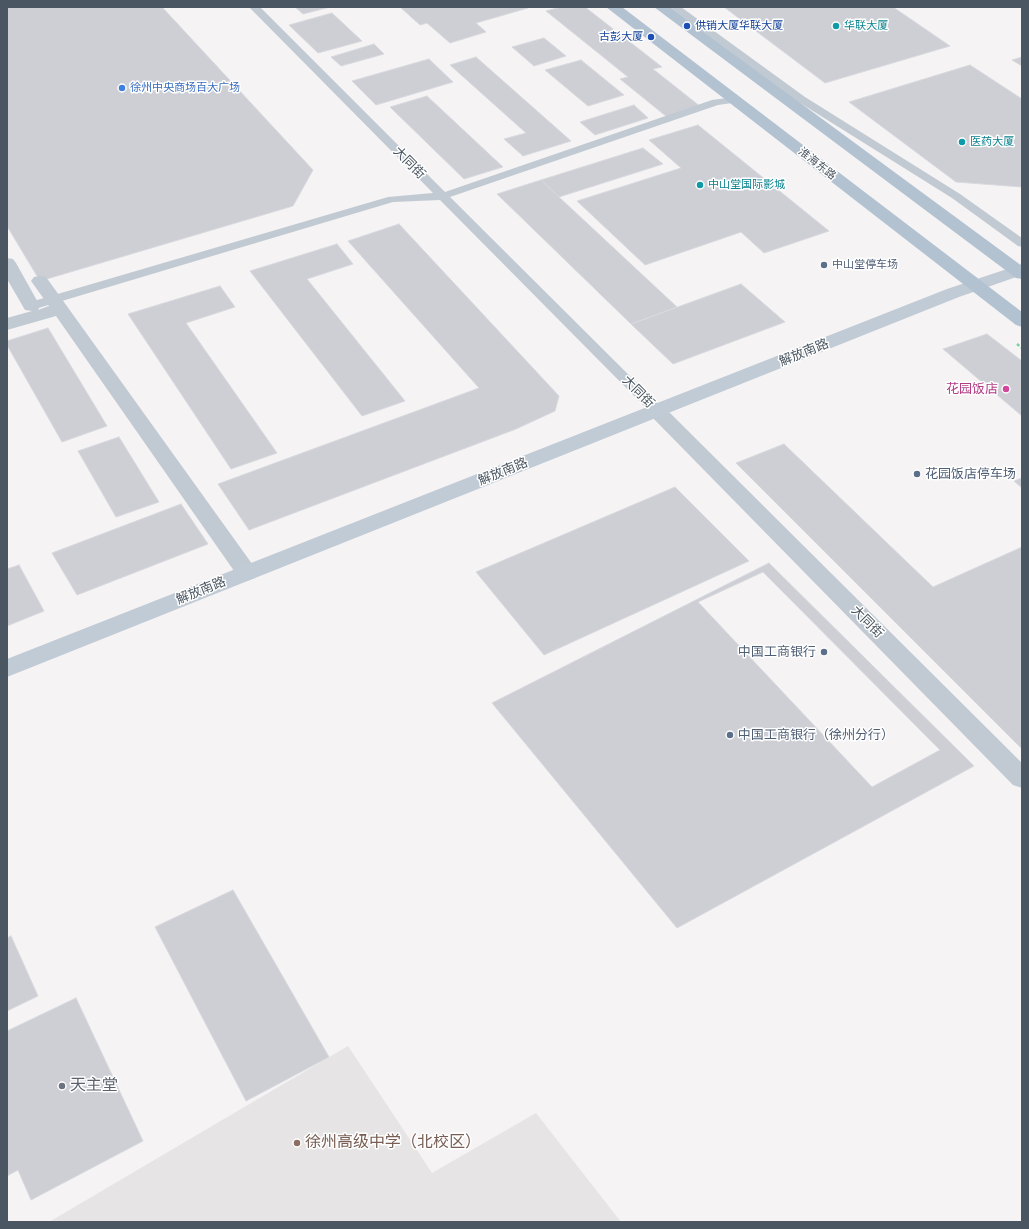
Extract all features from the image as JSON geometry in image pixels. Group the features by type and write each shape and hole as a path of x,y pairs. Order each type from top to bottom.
{"main road":[{"name":"淮海东路","path":"613,7 1022,321"},
{"path":"661,7 1015,273"},
{"name":"解放南路","path":"7,668 975,285 1015,273"}],"street":[{"path":"7,263 31,306"},
{"path":"40,281 247,573"},
{"path":"7,324 57,304"},
{"name":"大同街","path":"656,411 1022,778"}],"lane":[{"name":"大同街","path":"254,7 656,411"},
{"path":"675,7 801,99 956,196 1022,243"},
{"path":"31,306 57,304 392,199 443,196 716,102 735,100"}],"shaded area":[{"name":"徐州高级中学（北校区）","path":"348,1046 432,1173 536,1113 621,1222 49,1222"}],"building":[{"name":"徐州中央商场百大广场","path":"7,7 162,7 313,170 293,206 40,281 7,226"},
{"path":"295,7 330,7 303,14"},
{"path":"400,7 528,8 476,23 486,32 450,43 427,23 420,25"},
{"path":"561,7 585,7 662,67 653,69 701,107 667,117 620,79 628,77 546,11"},
{"name":"华联大厦","path":"724,7 893,7 950,46 825,83"},
{"path":"332,13 362,41 318,53 289,25"},
{"path":"544,38 566,56 534,66 512,47"},
{"path":"374,44 384,54 341,66 331,57"},
{"path":"476,57 571,141 523,156 504,139 526,133 450,65"},
{"path":"1022,57 1022,66 1012,60"},
{"path":"429,59 453,82 376,105 352,81"},
{"path":"581,60 624,95 588,106 545,70"},
{"name":"医药大厦","path":"970,65 1022,99 1022,187 956,182 849,102"},
{"path":"427,96 503,167 464,179 390,107"},
{"path":"634,105 648,118 595,135 580,122"},
{"name":"中山堂国际影城","path":"698,125 829,231 764,253 741,232 645,265 577,201 681,168 649,140"},
{"path":"643,148 663,164 559,197 541,180"},
{"path":"541,180 677,307 631,324 497,194"},
{"path":"399,224 559,396 555,411 516,429 249,530 218,484 479,388 348,241"},
{"path":"337,244 353,264 307,279 405,401 362,416 250,271"},
{"path":"741,284 785,322 673,364 631,324"},
{"path":"220,286 235,307 186,323 277,453 231,469 128,314"},
{"path":"48,328 107,426 62,442 7,345 7,341"},
{"name":"花园饭店","path":"987,334 1022,361 1022,416 943,349"},
{"path":"119,437 159,502 116,517 78,451"},
{"path":"784,444 933,587 1022,547 1022,749 736,463"},
{"path":"1022,478 1022,488 1014,481"},
{"path":"675,487 749,561 544,655 476,572"},
{"path":"181,504 208,544 77,595 52,553"},
{"name":"中国工商银行（徐州分行）","path":"769,563 974,766 677,928 492,703"},
{"path":"19,565 44,611 7,626 7,569"},
{"path":"763,572 940,750 872,787 698,602"},
{"path":"233,890 329,1057 246,1101 155,927"},
{"path":"11,936 38,996 7,1011 7,938"},
{"name":"天主堂","path":"76,998 143,1141 31,1200 18,1170 7,1176 7,1031"}],"place":[{"name":"供销大厦华联大厦","path":"687,26"},
{"name":"华联大厦","path":"836,26"},
{"name":"古彭大厦","path":"651,37"},
{"name":"徐州中央商场百大广场","path":"122,88"},
{"name":"医药大厦","path":"962,142"},
{"name":"中山堂国际影城","path":"700,185"},
{"name":"中山堂停车场","path":"824,265"},
{"name":"花园饭店","path":"1006,389"},
{"name":"花园饭店停车场","path":"917,474"},
{"name":"中国工商银行","path":"824,652"},
{"name":"中国工商银行（徐州分行）","path":"730,735"},
{"name":"天主堂","path":"62,1086"},
{"name":"徐州高级中学（北校区）","path":"297,1143"}]}
